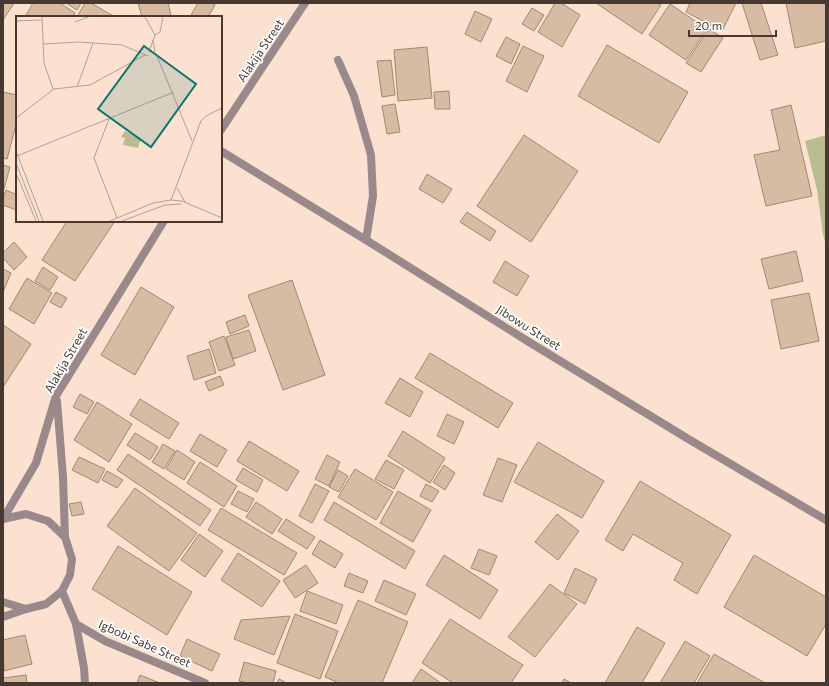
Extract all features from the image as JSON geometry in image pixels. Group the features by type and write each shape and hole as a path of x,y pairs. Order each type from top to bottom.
{"street":[{"name":"Alakija Street","path":"222,128 305,3"},
{"path":"338,60 354,96 371,155 373,196 366,240"},
{"name":"Jibowu Street","path":"222,152 690,440 826,520"},
{"name":"Alakija Street","path":"3,520 36,464 56,396 163,222"},
{"path":"3,617 46,604 62,590 70,576 72,559 65,537 63,477 56,396"},
{"path":"3,520 26,514 48,521 65,537"},
{"path":"62,590 76,624 84,668 85,683"},
{"path":"3,602 26,609"},
{"name":"Igbobi Sabe Street","path":"76,624 105,641 205,683"}],"green space":[{"path":"826,135 826,245 823,235 817,190 805,141"}],"building":[{"path":"3,3 14,3 3,20"},
{"path":"33,3 60,3 75,13 74,16 26,16"},
{"path":"66,3 81,3 77,10"},
{"path":"85,3 91,3 113,16 78,16"},
{"path":"138,3 168,3 171,15 142,16"},
{"path":"198,3 212,3 215,5 209,16 191,16"},
{"path":"555,3 561,3 580,15 562,47 538,32"},
{"path":"596,3 657,3 661,5 642,34"},
{"path":"690,3 736,3 722,31 686,12"},
{"path":"742,3 761,3 778,55 760,60"},
{"path":"786,3 826,3 826,41 795,48"},
{"path":"670,4 707,29 686,60 649,35"},
{"path":"532,8 544,15 534,31 522,24"},
{"path":"475,11 492,19 481,42 465,34"},
{"path":"709,29 723,38 701,72 686,63"},
{"path":"506,37 520,44 511,64 496,56"},
{"path":"607,45 688,92 659,143 578,96"},
{"path":"523,46 544,56 527,92 506,81"},
{"path":"427,47 432,98 398,101 394,50"},
{"path":"391,60 395,95 382,97 377,61"},
{"path":"449,91 450,109 435,109 434,92"},
{"path":"3,92 16,95 16,125 7,159 3,158"},
{"path":"395,104 400,132 387,134 382,106"},
{"path":"791,105 812,196 766,206 754,155 780,150 771,110"},
{"path":"524,135 578,171 531,242 477,206"},
{"path":"3,165 10,167 4,189 3,189"},
{"path":"427,174 452,189 443,203 419,189"},
{"path":"6,190 16,195 16,210 3,205 3,198"},
{"path":"467,212 496,231 490,241 460,222"},
{"path":"66,222 114,222 75,281 42,260"},
{"path":"14,242 27,257 14,270 3,258 3,253"},
{"path":"796,251 803,281 769,289 761,259"},
{"path":"505,261 529,276 517,296 493,282"},
{"path":"43,267 58,277 50,290 35,281"},
{"path":"3,269 11,273 3,292"},
{"path":"27,278 52,293 34,324 9,309"},
{"path":"292,280 325,375 283,390 248,295"},
{"path":"141,287 174,307 135,375 101,355"},
{"path":"56,292 67,298 61,308 50,302"},
{"path":"809,293 819,341 781,349 771,300"},
{"path":"245,315 249,326 230,334 226,322"},
{"path":"3,325 31,344 3,387"},
{"path":"249,330 256,351 233,359 226,337"},
{"path":"224,336 235,365 219,371 209,342"},
{"path":"209,349 216,373 194,380 187,356"},
{"path":"430,353 513,403 498,428 415,378"},
{"path":"220,376 224,385 209,391 205,382"},
{"path":"400,378 423,392 410,417 385,403"},
{"path":"80,394 94,402 87,414 73,407"},
{"path":"140,399 179,423 169,439 130,415"},
{"path":"97,402 132,424 109,462 74,440"},
{"path":"447,414 464,422 454,444 437,436"},
{"path":"403,431 445,458 430,483 388,456"},
{"path":"135,433 158,447 150,460 127,445"},
{"path":"200,434 227,450 217,467 190,451"},
{"path":"249,441 299,471 287,491 237,461"},
{"path":"538,442 604,481 582,518 514,482"},
{"path":"163,444 175,451 164,469 152,462"},
{"path":"177,450 195,462 184,480 166,469"},
{"path":"128,454 211,510 200,526 117,470"},
{"path":"327,455 340,462 329,486 315,479"},
{"path":"79,457 105,469 98,483 72,470"},
{"path":"498,458 517,465 502,502 483,495"},
{"path":"386,460 404,470 394,489 375,479"},
{"path":"200,462 237,486 224,507 187,483"},
{"path":"444,465 455,473 445,490 433,482"},
{"path":"243,468 263,480 257,492 236,480"},
{"path":"355,469 393,492 376,520 338,497"},
{"path":"338,470 348,476 339,492 329,487"},
{"path":"107,471 123,480 117,488 102,480"},
{"path":"640,481 731,535 697,594 674,580 683,563 633,534 623,551 605,540"},
{"path":"315,484 329,491 312,523 299,516"},
{"path":"426,484 439,491 432,502 420,496"},
{"path":"135,488 197,533 169,571 107,526"},
{"path":"238,491 254,499 247,512 231,504"},
{"path":"398,491 431,510 413,542 380,523"},
{"path":"81,502 84,514 72,516 69,504"},
{"path":"256,502 282,519 272,534 246,517"},
{"path":"334,502 415,551 405,569 324,520"},
{"path":"221,508 297,553 284,575 208,530"},
{"path":"557,514 579,531 558,560 535,542"},
{"path":"286,519 315,537 307,549 278,531"},
{"path":"199,534 223,551 205,577 181,560"},
{"path":"320,540 343,554 335,568 312,554"},
{"path":"118,546 192,592 167,635 92,589"},
{"path":"479,549 497,556 489,575 471,568"},
{"path":"238,553 280,581 262,607 221,580"},
{"path":"444,555 498,590 480,619 426,585"},
{"path":"754,555 826,597 826,624 807,656 724,607"},
{"path":"306,565 318,583 295,598 283,580"},
{"path":"575,568 597,579 585,604 564,593"},
{"path":"349,573 368,581 363,593 344,586"},
{"path":"384,580 416,594 406,615 375,601"},
{"path":"550,584 577,604 535,657 508,637"},
{"path":"307,591 343,605 336,624 300,611"},
{"path":"358,600 408,622 382,683 339,683 325,677"},
{"path":"295,614 338,631 320,679 277,663"},
{"path":"290,616 274,655 234,639 241,620"},
{"path":"450,619 523,665 511,683 453,683 422,663"},
{"path":"637,627 665,643 642,683 605,683"},
{"path":"25,635 32,664 4,671 3,640"},
{"path":"187,639 220,654 212,671 180,656"},
{"path":"685,641 710,656 694,683 660,683"},
{"path":"714,654 765,683 697,683"},
{"path":"244,662 276,671 273,683 248,683 239,681"},
{"path":"421,669 441,683 412,683"},
{"path":"26,675 27,683 3,683 3,678"},
{"path":"140,675 160,683 137,683"},
{"path":"279,679 287,683 277,683"},
{"path":"564,679 571,683 562,683"}]}
